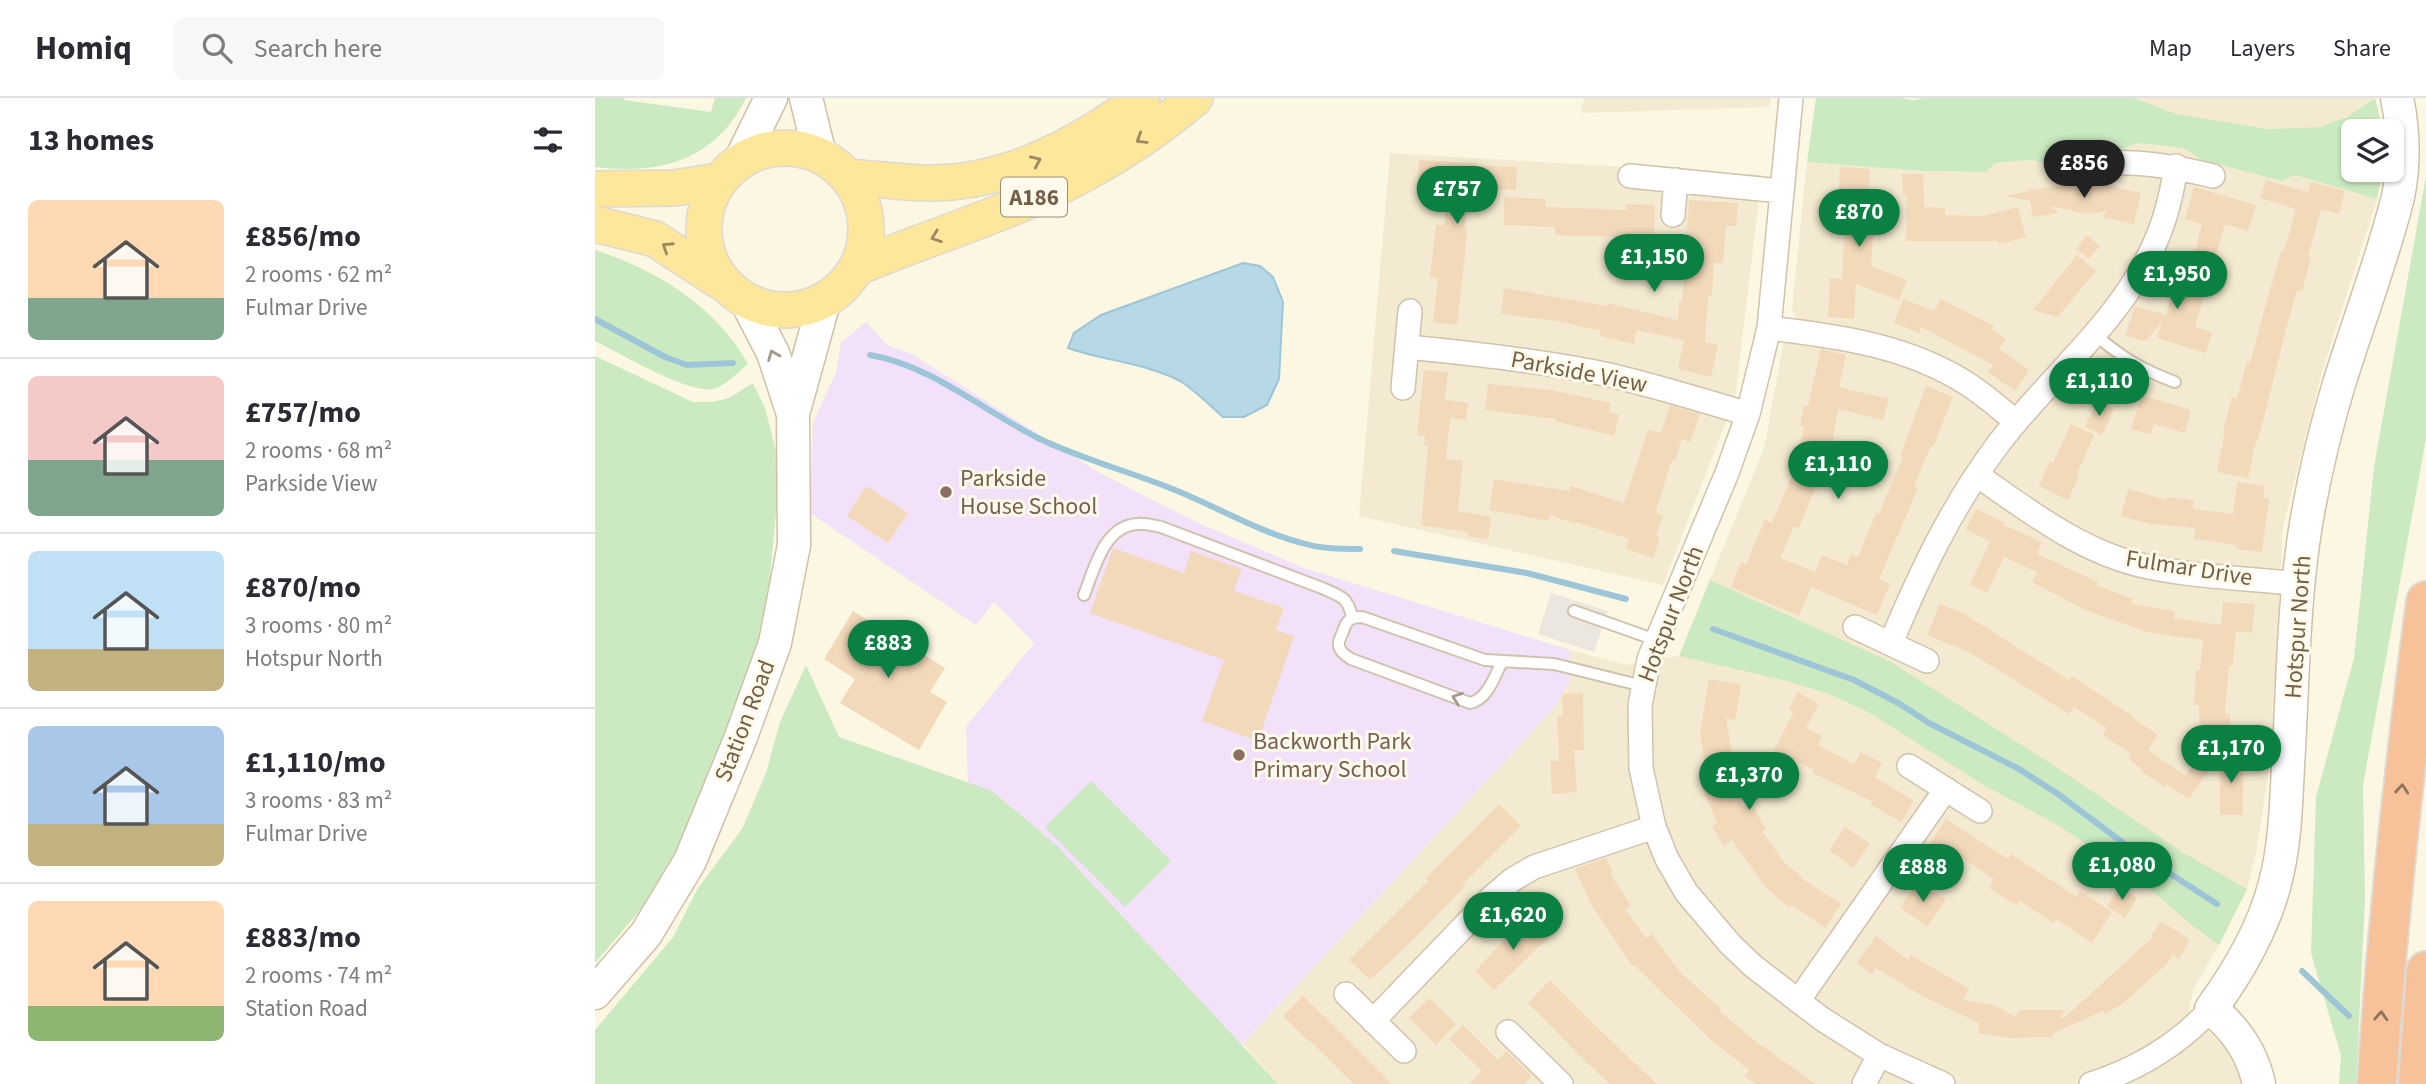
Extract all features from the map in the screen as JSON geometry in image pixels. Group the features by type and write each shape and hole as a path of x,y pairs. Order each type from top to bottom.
{"highway":[{"path":"2377,1084 2382,998 2404,769 2426,601"},
{"path":"2418,1084 2426,971"}],"main road":[{"name":"A186","path":"849,177 928,183 988,177 1026,165 1067,147 1142,98"},
{"name":"A186","path":"857,267 985,218 1079,177 1151,133 1195,98"},
{"name":"A186","path":"595,189 674,188 729,172 755,153 772,148 795,148 820,155 849,177 863,205 867,230 864,250 857,267 838,291 824,302"},
{"path":"729,172 706,210 703,228 710,263 734,292"},
{"path":"595,223 655,239 734,292 775,310 800,310 824,302"}],"street":[{"path":"729,172 771,98"},
{"path":"806,98 820,155"},
{"name":"Hotspur North","path":"1791,98 1769,328 1748,414 1727,473 1656,640 1643,686 1639,727 1641,768 1654,827 1667,859 1679,881 1707,919 1753,966 1797,1001 1879,1055 1943,1084"},
{"name":"Hotspur North","path":"2091,1084 2130,1070 2156,1055 2182,1037 2211,1009 2240,967 2274,888 2286,806 2298,584 2306,526 2338,387 2391,225 2402,178 2403,142 2397,98"},
{"path":"2106,163 2176,166 2213,176"},
{"path":"1891,643 1935,542 1977,475 2016,422 2094,334 2128,291 2156,242 2165,218 2176,166"},
{"path":"1630,176 1781,191"},
{"path":"1673,215 1676,180"},
{"path":"734,292 773,353 793,414"},
{"path":"793,414 824,302"},
{"path":"1403,388 1410,311"},
{"path":"1769,328 1861,342 1909,356 1967,384 2016,422"},
{"name":"Parkside View","path":"1408,347 1541,363 1608,375 1748,414"},
{"name":"Station Road","path":"595,993 646,934 690,861 741,737 775,643 794,545 793,414"},
{"name":"Fulmar Drive","path":"1977,475 2054,528 2109,555 2143,566 2298,584"},
{"path":"1855,627 1927,661"},
{"path":"1909,766 1980,811"},
{"path":"1797,1001 1946,789"},
{"path":"1373,1021 1492,897 1512,880 1534,867 1654,827"},
{"path":"1346,994 1404,1051"},
{"path":"2211,1009 2227,1022 2243,1043 2256,1070 2259,1084"},
{"path":"1508,1032 1558,1083"},
{"path":"1864,1084 1879,1055"}],"lane":[{"path":"2094,334 2120,357 2175,382"},
{"path":"1084,595 1104,544 1119,530 1137,523 1161,527 1322,588 1349,603 1352,617"},
{"path":"1574,611 1656,640"},
{"path":"1502,662 1484,696 1470,703 1351,659 1343,654 1339,641 1346,621 1352,617 1362,617 1485,660 1553,664 1643,686"}],"shaded area":[{"path":"1584,98 1771,98 1769,107 1581,113"},
{"path":"2133,98 2374,98 2347,117 2319,127 2268,129 2177,114"},
{"path":"2139,143 2183,148 2202,160 2281,181 2295,175 2377,199 2321,375 2283,527 2271,756 2256,853 2247,889 2193,990 2189,1010 2214,1038 2227,1047 2246,1084 1278,1084 1243,1044 1553,709 1570,681 1570,650 1627,665 1679,656 1764,448 1784,340 1796,334 1796,317 1792,309 1807,162 1922,171 1986,172 1995,163 2032,160 2047,164"},
{"path":"1390,153 1762,175 1735,398 1663,585 1359,516"},
{"name":"Backworth Park Primary School","path":"866,322 887,345 912,354 1098,472 1196,522 1304,568 1570,650 1570,681 1553,709 1221,1067 968,784 966,727 1034,643 994,602 976,625 810,513 813,422 836,373 841,343"},
{"path":"1551,593 1608,611 1594,652 1538,634"}],"green space":[{"path":"595,98 624,98 711,112 715,98 746,98 734,119 719,136 702,149 684,159 663,165 619,169 595,167"},
{"path":"1816,98 2133,98 2177,114 2268,129 2319,127 2341,119 2341,182 2381,182 2377,199 2295,175 2281,181 2202,160 2183,148 2139,143 2047,164 2032,160 1995,163 1986,172 1922,171 1807,162"},
{"path":"2375,98 2380,119 2341,119 2347,117"},
{"path":"2426,176 2426,439 2363,785 2365,900 2356,1084 2339,1084 2341,1056 2311,953 2316,797 2354,658 2374,467"},
{"path":"595,250 640,268 682,293 719,325 748,364 722,385 701,389 671,379 595,341"},
{"path":"595,356 693,402 729,398 753,383 765,408 775,447 779,481 770,577 757,650 669,872 595,963"},
{"path":"1710,580 1891,662 2053,765 2182,852 2247,889 2219,945 2138,879 2059,826 1982,784 1868,712 1827,693 1679,656"},
{"path":"806,665 839,737 992,791 1057,846 1278,1084 595,1084 595,1030 673,937 698,888 742,829 766,773 780,722"},
{"path":"1091,781 1171,861 1125,907 1045,827"}],"water":[{"path":"1243,263 1260,266 1273,277 1283,302 1279,379 1267,405 1244,417 1223,417 1191,389 1167,375 1068,348 1074,333 1101,315"}],"building":[{"path":"1419,160 1517,167 1516,190 1469,188 1457,325 1433,322 1438,278 1430,277 1436,225 1444,225 1448,187 1446,180 1418,178"},
{"path":"1840,167 1870,169 1869,206 1875,206 1871,266 1907,280 1899,300 1856,284 1854,319 1828,317 1830,278 1844,279 1846,192 1839,191"},
{"path":"1902,174 1923,174 1924,207 1945,208 1945,215 1984,216 2018,207 2026,237 1999,244 1998,241 1906,241 1907,195 1903,195"},
{"path":"2266,180 2308,192 2311,182 2345,191 2339,214 2321,209 2308,257 2311,258 2302,291 2297,290 2248,478 2217,472 2223,431 2232,397 2237,398 2247,362 2250,363 2296,209 2260,198"},
{"path":"2087,181 2141,193 2134,224 2102,217 2107,211 2088,214 2050,206 2059,213 2033,217 2030,201 2005,196 2029,191 2028,187 2032,190"},
{"path":"2194,187 2256,205 2248,231 2225,224 2214,262 2194,256 2202,224 2185,219"},
{"path":"1504,197 1546,199 1545,207 1626,210 1626,204 1655,205 1654,235 1555,235 1555,227 1504,225"},
{"path":"1689,200 1738,203 1736,226 1726,226 1723,263 1714,263 1712,296 1708,296 1705,342 1718,345 1711,377 1678,369 1684,340 1637,330 1634,344 1600,336 1601,331 1557,321 1501,314 1504,288 1607,306 1607,303 1678,320 1685,265 1656,263 1658,246 1686,248"},
{"path":"2087,235 2100,246 2089,259 2076,249"},
{"path":"2184,253 2207,260 2197,294 2204,295 2195,327 2212,332 2206,353 2157,338 2162,322 2146,341 2125,336 2135,306 2166,315"},
{"path":"2077,255 2096,271 2058,317 2033,310"},
{"path":"1903,299 1934,311 1941,299 1994,326 1992,330 2006,339 1999,349 2029,370 2015,391 1988,372 1993,365 1921,327 1919,333 1894,323"},
{"path":"1821,349 1846,355 1839,387 1889,399 1883,420 1838,409 1829,460 1826,460 1799,528 1794,526 1780,558 1815,572 1822,555 1847,565 1851,554 1858,557 1903,457 1900,456 1926,386 1953,397 1914,486 1918,488 1879,579 1890,584 1877,615 1811,587 1799,616 1731,587 1741,562 1746,564 1765,519 1772,523 1801,454 1798,453 1804,427 1800,426 1804,405 1808,406"},
{"path":"2099,360 2105,360 2120,372 2100,397 2081,382"},
{"path":"1424,370 1448,372 1445,400 1468,403 1466,420 1450,418 1446,459 1463,461 1458,511 1491,517 1488,539 1467,536 1468,532 1421,525 1428,446 1424,445 1425,436 1417,435"},
{"path":"1488,384 1551,390 1611,403 1609,412 1619,415 1614,436 1555,421 1556,419 1485,410"},
{"path":"2141,395 2191,410 2185,433 2154,424 2151,434 2131,429"},
{"path":"2097,401 2114,409 2102,435 2085,427"},
{"path":"1670,405 1700,414 1690,442 1682,439 1675,461 1672,460 1657,507 1656,513 1663,515 1653,558 1626,549 1629,539 1576,522 1575,524 1550,515 1549,521 1489,510 1494,479 1569,491 1571,486 1624,503 1648,430 1661,433"},
{"path":"2071,424 2094,435 2068,500 2039,486"},
{"path":"2237,482 2265,486 2263,498 2269,499 2262,552 2236,549 2237,545 2194,539 2195,528 2154,525 2121,516 2128,489 2166,500 2166,497 2194,500 2193,509 2233,514"},
{"path":"866,486 908,513 888,543 847,516"},
{"path":"1976,509 2004,522 2003,525 2042,542 2037,554 2098,582 2096,585 2133,599 2131,604 2175,611 2174,618 2221,625 2223,602 2255,604 2252,633 2236,631 2233,666 2229,666 2225,714 2230,714 2230,739 2189,799 2141,771 2142,769 2128,759 2131,754 2103,735 2107,728 2074,707 2069,714 1969,652 1927,635 1940,604 1963,613 2069,680 2072,676 2134,717 2158,735 2148,750 2186,776 2200,755 2199,705 2194,705 2196,670 2200,670 2203,640 2147,632 2085,610 2032,582 2037,572 2004,557 1987,593 1970,585 1990,541 1966,530"},
{"path":"1113,548 1184,573 1191,551 1242,569 1234,591 1284,608 1276,630 1294,636 1258,741 1202,721 1224,660 1090,613"},
{"path":"853,611 945,668 930,692 947,702 919,750 840,703 855,679 824,659"},
{"path":"1709,679 1741,684 1735,720 1726,718 1734,765 1725,766 1743,808 1751,803 1766,829 1762,831 1784,862 1807,882 1841,904 1825,928 1792,905 1790,908 1766,888 1732,840 1723,845 1712,826 1717,823 1700,783 1708,780 1700,735"},
{"path":"1797,692 1819,704 1806,728 1822,736 1818,745 1854,764 1861,752 1882,763 1875,777 1914,801 1901,822 1870,804 1872,801 1813,773 1814,770 1774,750 1794,711 1789,709"},
{"path":"1583,693 1584,750 1574,750 1577,792 1552,794 1550,761 1559,761 1557,716 1563,716 1562,694"},
{"path":"2220,755 2243,755 2243,815 2220,815"},
{"path":"1499,804 1521,826 1463,884 1465,886 1417,936 1370,980 1349,960 1429,880 1426,878"},
{"path":"1946,819 2008,859 2011,854 2077,897 2080,891 2112,912 2092,943 2056,919 2054,923 2020,901 2017,906 1989,888 1994,879 1959,856 1956,862 1929,845"},
{"path":"1845,827 1870,844 1853,868 1829,850"},
{"path":"1606,858 1613,872 1610,873 1631,906 1625,909 1646,938 1652,934 1679,971 1721,1009 1719,1011 1758,1043 1816,1084 1756,1084 1744,1076 1749,1070 1711,1040 1632,966 1592,906 1575,869"},
{"path":"1918,881 1946,900 1927,927 1900,907"},
{"path":"2120,887 2137,898 2125,918 2107,906"},
{"path":"1529,914 1551,935 1494,990 1475,971"},
{"path":"2161,921 2190,940 2179,959 2173,955 2166,965 2122,1004 2105,1014 2103,1011 2053,1033 2053,1037 2011,1038 1978,1033 1979,1023 1922,996 1876,968 1872,974 1857,963 1876,936 1908,960 1911,955 1969,989 1963,1000 1997,1006 2015,1017 2020,1010 2065,1010 2060,1017 2063,1019 2153,937 2151,936"},
{"path":"1550,980 1657,1084 1610,1084 1585,1061 1528,1003"},
{"path":"1303,996 1392,1084 1354,1084 1308,1041 1283,1016"},
{"path":"1429,998 1456,1024 1436,1045 1409,1018"},
{"path":"1463,1025 1498,1060 1506,1051 1532,1076 1524,1084 1469,1084 1482,1071 1449,1039"}],"waterway":[{"path":"595,319 665,357 687,365 733,363"},
{"path":"870,355 893,360 936,379 1040,439 1170,488 1268,532 1316,546 1360,549"},
{"path":"1394,551 1527,573 1626,599"},
{"path":"1713,629 1854,680 1900,704 1929,723 2019,769 2058,794 2126,845 2217,904"},
{"path":"2302,971 2349,1016"}],"place":[{"name":"Parkside House School","path":"946,492"},
{"name":"Backworth Park Primary School","path":"1239,755"}]}
